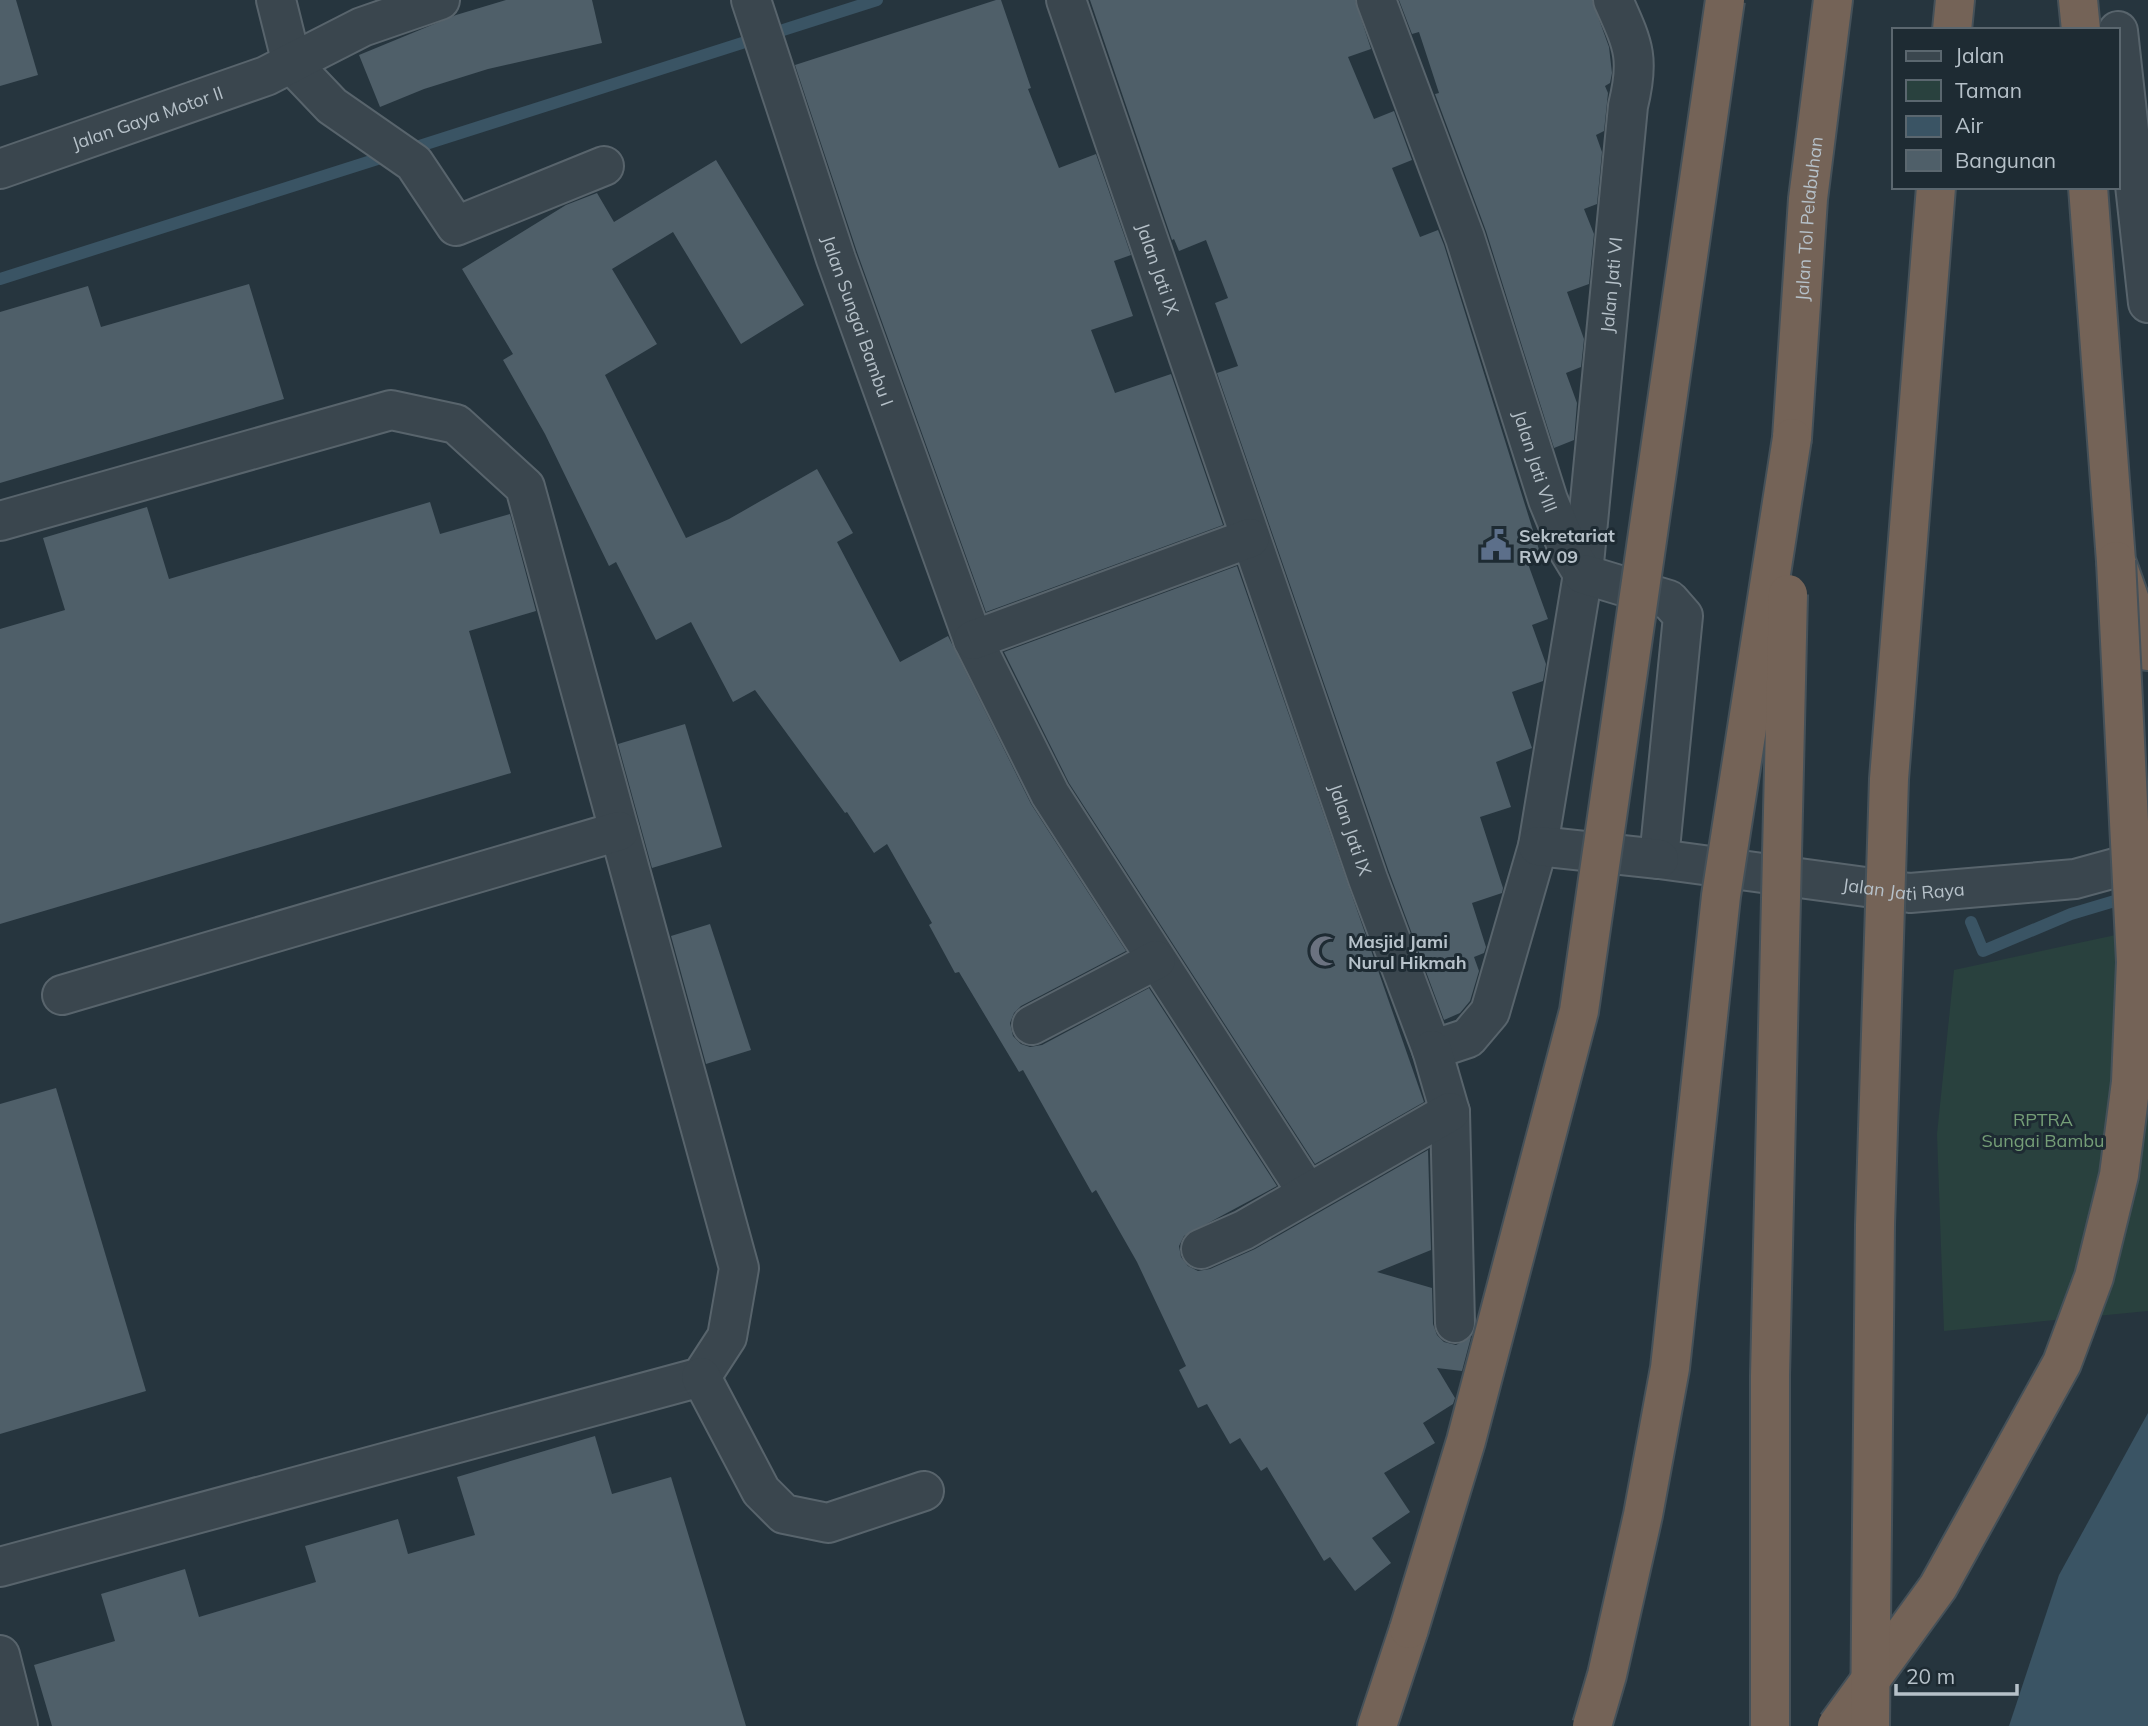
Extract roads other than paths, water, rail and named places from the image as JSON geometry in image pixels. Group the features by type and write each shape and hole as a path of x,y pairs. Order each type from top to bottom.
{"highway":[{"path":"1377,1726 1466,1441 1579,1011 1726,0"},
{"name":"Jalan Tol Pelabuhan","path":"1792,438 1808,199 1833,0"},
{"path":"1952,28 1955,0"},
{"path":"2078,0 2081,28"},
{"path":"1870,1726 1875,1225 1889,779 1936,189"},
{"path":"1837,1726 1938,1587 2062,1363 2094,1277 2119,1175 2131,1082 2136,962 2116,561 2088,189"},
{"path":"1592,1726 1607,1675 1643,1515 1670,1368 1721,896 1792,438"},
{"path":"1770,1726 1770,1376 1792,438"},
{"path":"2116,561 2148,651"}],"street":[{"path":"276,0 292,64 332,106 414,163 456,226 604,166"},
{"path":"292,64 362,27 440,0"},
{"name":"Jalan Jati IX","path":"1066,0 1368,879 1432,1050 1450,1112 1455,1322"},
{"name":"Jalan Jati VIII","path":"1376,0 1465,238 1548,500 1569,551 1583,574"},
{"name":"Jalan Jati VI","path":"1583,574 1628,106 1636,73 1629,37 1613,0"},
{"path":"2117,0 2118,28"},
{"name":"Jalan Sungai Bambu I","path":"753,6 836,259 973,639 1050,794 1307,1192"},
{"path":"2120,39 2140,129 2148,303"},
{"name":"Jalan Gaya Motor II","path":"0,169 266,76 292,64"},
{"path":"0,521 391,410 456,424 525,487 739,1268 727,1337 701,1377 0,1567"},
{"path":"973,639 1250,538"},
{"path":"1432,1050 1468,1038 1490,1012 1538,846 1583,574 1669,600 1683,616 1659,859"},
{"path":"62,995 619,831"},
{"name":"Jalan Jati Raya","path":"1538,846 1659,859 1910,893 2075,879 2148,859"},
{"path":"1032,1025 1156,961"},
{"path":"1201,1249 1244,1230 1450,1112"},
{"path":"701,1377 761,1491 784,1514 828,1523 924,1491"},
{"path":"0,1655 18,1726"}],"water":[{"path":"2148,1413 2148,1726 2009,1726 2059,1575"}],"waterway":[{"path":"407,150 877,0"},
{"path":"0,279 390,155"},
{"path":"1971,922 1983,951 2071,914 2128,897"}],"place":[{"name":"Sekretariat RW 09","path":"1496,545"},
{"name":"Masjid Jami Nurul Hikmah","path":"1325,951"}],"park label":[{"name":"RPTRA Sungai Bambu","path":"2043,1129"}]}
